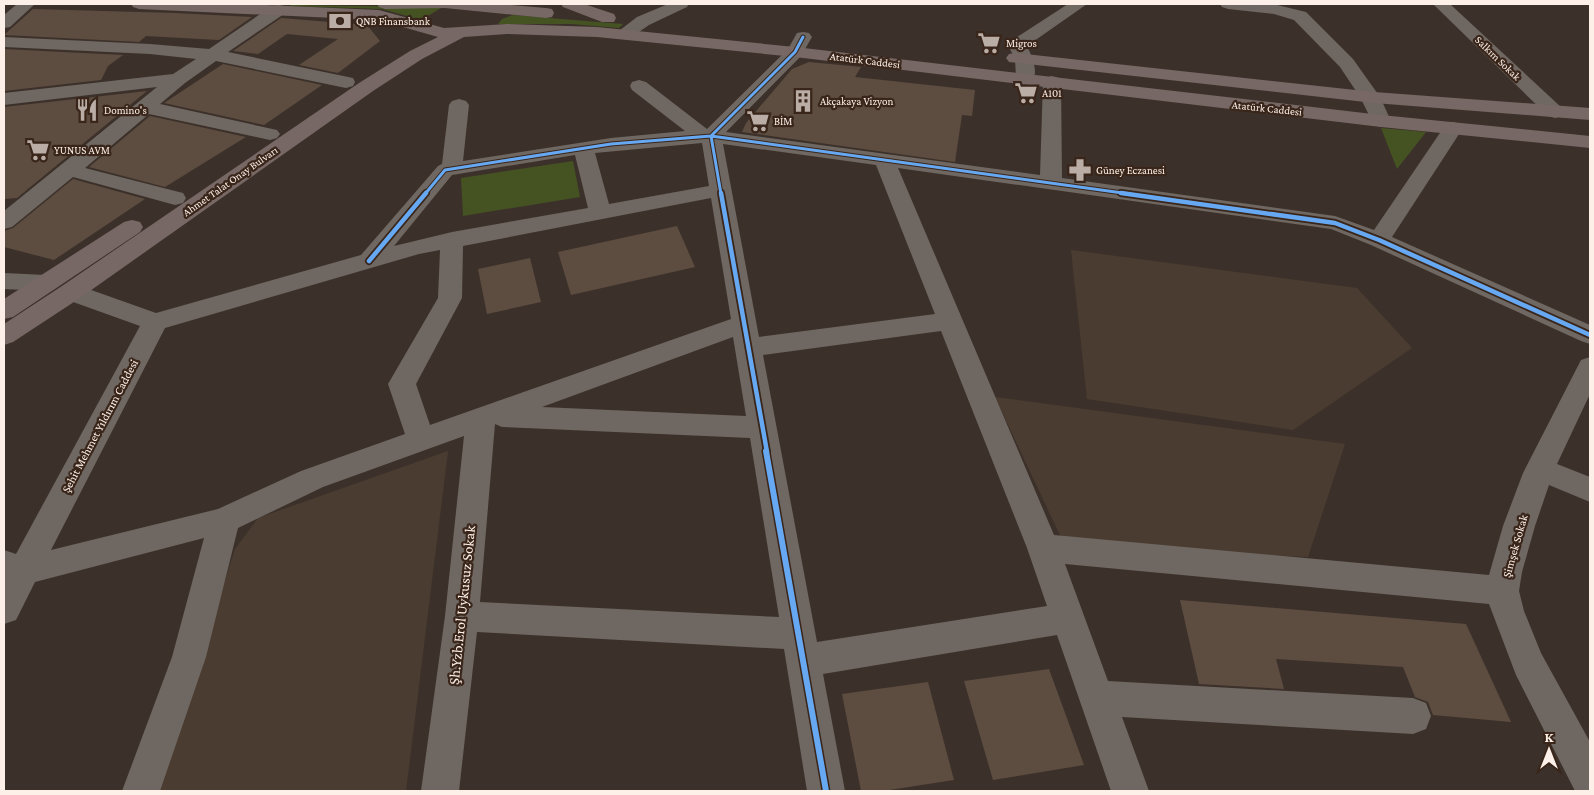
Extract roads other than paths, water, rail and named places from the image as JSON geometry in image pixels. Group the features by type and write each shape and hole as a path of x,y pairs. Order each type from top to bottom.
{"main road":[{"name":"Atatürk Caddesi","path":"139,4 378,15 400,19 444,33 494,29 582,30 799,44 880,45"},
{"name":"Atatürk Caddesi","path":"385,4 511,6 643,21 1052,82 1590,142"},
{"name":"Ahmet Talat Onay Bulvarı","path":"4,336 58,288 175,198 425,28 448,13 467,4"},
{"path":"569,4 608,18"},
{"name":"Ahmet Talat Onay Bulvarı","path":"4,311 58,288 416,55 511,6"},
{"name":"Atatürk Caddesi","path":"995,56 1370,97 1590,114"}],"street":[{"path":"4,24 26,4"},
{"path":"624,34 643,21 681,4"},
{"path":"1025,78 1024,59 1017,45 1079,4"},
{"path":"1228,4 1275,9 1300,16 1347,63 1370,97 1380,120"},
{"name":"Salkım Sokak","path":"1441,4 1555,112"},
{"path":"4,222 13,208 69,170 178,79 278,10"},
{"path":"4,42 150,49 214,55 346,82"},
{"path":"707,136 799,44"},
{"path":"112,86 150,49"},
{"path":"4,99 178,79"},
{"path":"1051,183 1052,82"},
{"path":"639,86 707,136 721,190 826,791"},
{"path":"452,169 458,105"},
{"path":"145,107 270,134"},
{"path":"1379,240 1453,128"},
{"path":"369,261 445,170 584,149 669,138 707,136 1335,223 1379,240 1590,336"},
{"path":"584,149 600,212"},
{"path":"884,160 1044,548 1130,791"},
{"path":"69,170 175,198"},
{"path":"4,281 58,288 154,322 452,239 721,190"},
{"path":"421,440 402,384 450,298 452,239"},
{"path":"14,568 224,520 312,479 484,417 746,336 950,321"},
{"name":"Şehit Mehmet Yıldırım Caddesi","path":"4,609 14,568 154,322"},
{"name":"Şimşek Sokak","path":"1590,367 1540,468 1519,526 1506,572 1503,591 1507,611 1528,663 1590,780"},
{"path":"484,417 762,428"},
{"name":"Şh.Yzb.Erol Uykusuz Sokak","path":"440,791 484,417"},
{"path":"1540,468 1590,490"},
{"path":"141,791 189,657 224,520"},
{"path":"1044,548 1503,591"},
{"path":"462,616 800,648 1069,618"},
{"path":"1097,698 1413,716"}],"place":[{"name":"QNB Finansbank","path":"340,21"},
{"name":"Migros","path":"989,43"},
{"name":"A101","path":"1026,93"},
{"name":"Akçakaya Vizyon","path":"803,101"},
{"name":"Domino's","path":"87,110"},
{"name":"BİM","path":"758,121"},
{"name":"YUNUS AVM","path":"38,150"},
{"name":"Güney Eczanesi","path":"1080,170"}]}
